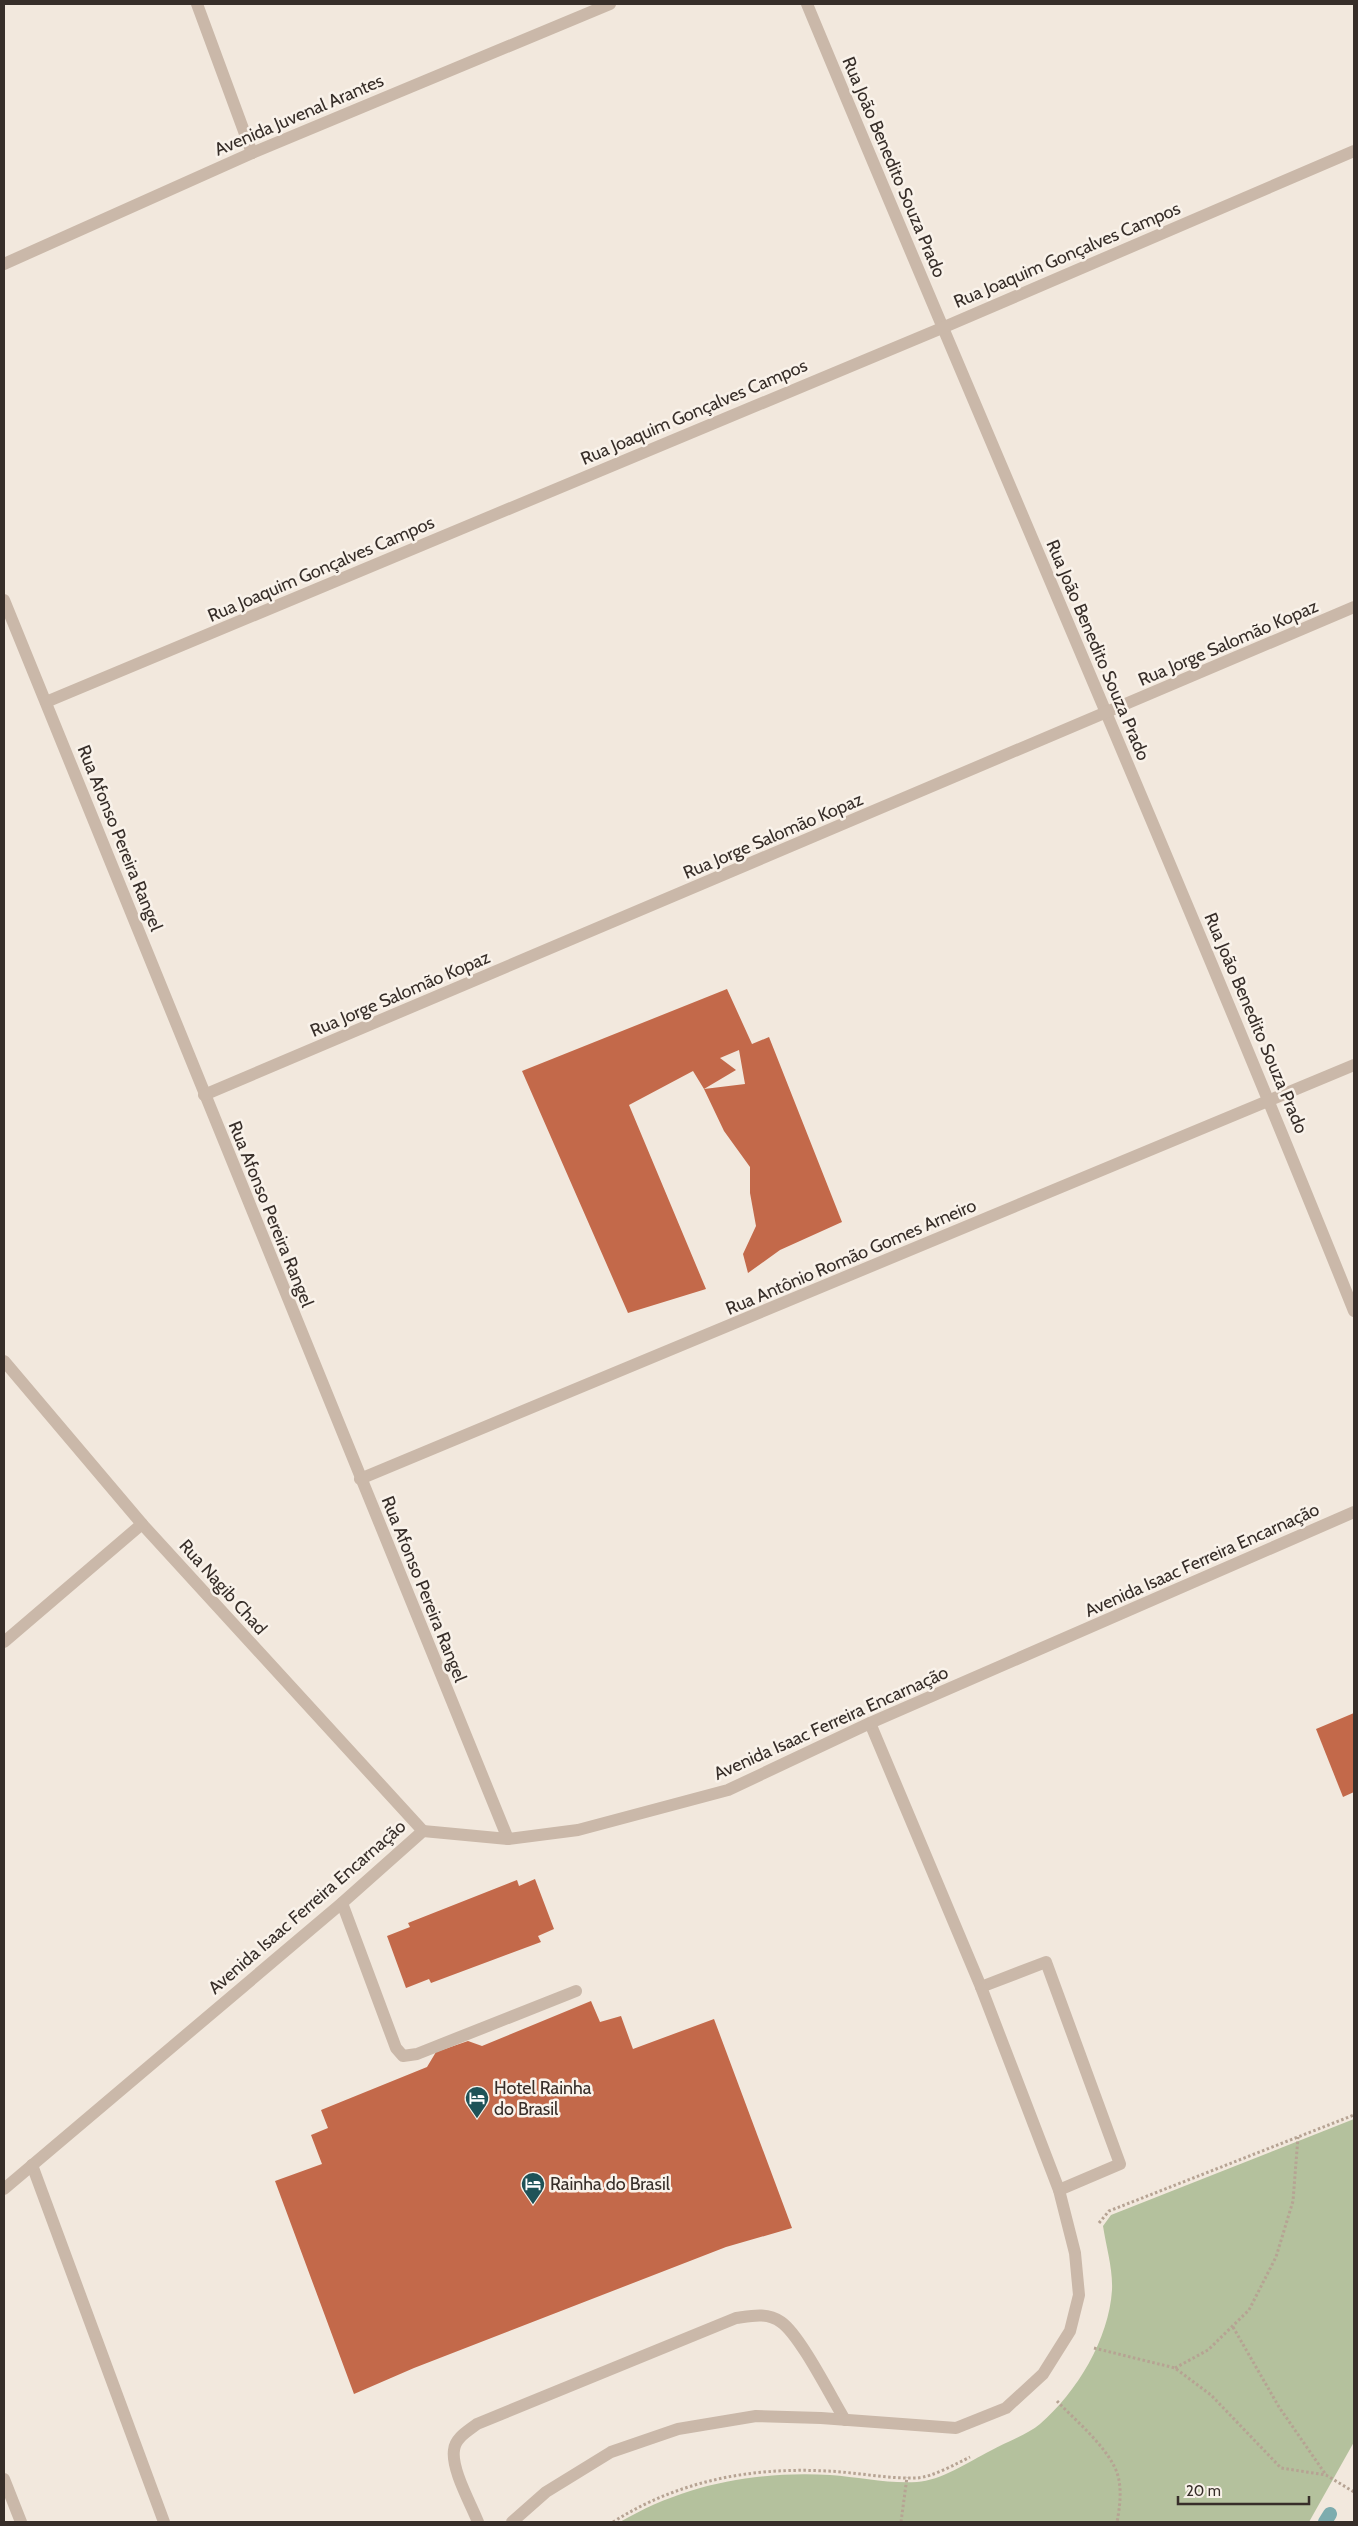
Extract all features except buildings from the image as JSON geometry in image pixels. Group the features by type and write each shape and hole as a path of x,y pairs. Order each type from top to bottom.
{"street":[{"path":"197,4 252,153"},
{"name":"Avenida Juvenal Arantes","path":"4,264 252,153 610,4"},
{"name":"Rua João Benedito Souza Prado","path":"807,4 1270,1102 1354,1311"},
{"name":"Rua Joaquim Gonçalves Campos","path":"46,702 942,328 1354,151"},
{"name":"Rua Afonso Pereira Rangel","path":"4,600 508,1839"},
{"name":"Rua Jorge Salomão Kopaz","path":"204,1095 1106,714 1354,607"},
{"name":"Rua Antônio Romão Gomes Arneiro","path":"360,1479 1354,1066"},
{"name":"Rua Nagib Chad","path":"4,1361 142,1524 423,1831"},
{"name":"Avenida Isaac Ferreira Encarnação","path":"4,2189 342,1903 423,1831 508,1839 578,1830 728,1790 870,1723 1354,1512"},
{"path":"4,1642 142,1524"},
{"path":"512,2522 546,2492 611,2452 678,2428 756,2416 956,2428 1006,2408 1043,2374 1070,2331 1079,2295 1075,2253 1060,2190 981,1987 870,1723"},
{"path":"342,1903 396,2048 404,2056 417,2054 576,1991"},
{"path":"981,1987 1046,1962 1120,2164 1060,2190"},
{"path":"32,2165 164,2522"},
{"path":"478,2522 456,2466 454,2450 461,2436 477,2424 736,2318 762,2315 781,2322 796,2338 845,2420"},
{"path":"4,2478 21,2522"}],"path":[{"path":"1101,2232 1099,2222 1109,2211 1354,2115"},
{"path":"1175,2368 1208,2350 1249,2310 1276,2257 1293,2201 1298,2137"},
{"path":"1233,2327 1280,2408 1326,2475"},
{"path":"1094,2340 1091,2348 1175,2368 1210,2394 1281,2468 1326,2475 1354,2492"},
{"path":"1050,2407 1060,2397"},
{"path":"1057,2401 1100,2447 1116,2469 1120,2501 1117,2522"},
{"path":"613,2522 639,2506 682,2488 723,2476 767,2470 827,2470 918,2478 954,2466 971,2457"},
{"path":"901,2522 906,2477"}],"green space":[{"path":"1354,2119 1354,2442 1309,2522 620,2522 670,2498 695,2489 748,2478 802,2474 896,2482 926,2481 955,2470 1029,2432 1054,2411 1078,2380 1089,2363 1105,2327 1110,2309 1112,2282 1103,2226 1111,2215"}],"waterway":[{"path":"1325,2522 1330,2514"}],"place":[{"name":"Hotel Rainha do Brasil","path":"477,2119"},
{"name":"Rainha do Brasil","path":"533,2205"}]}
